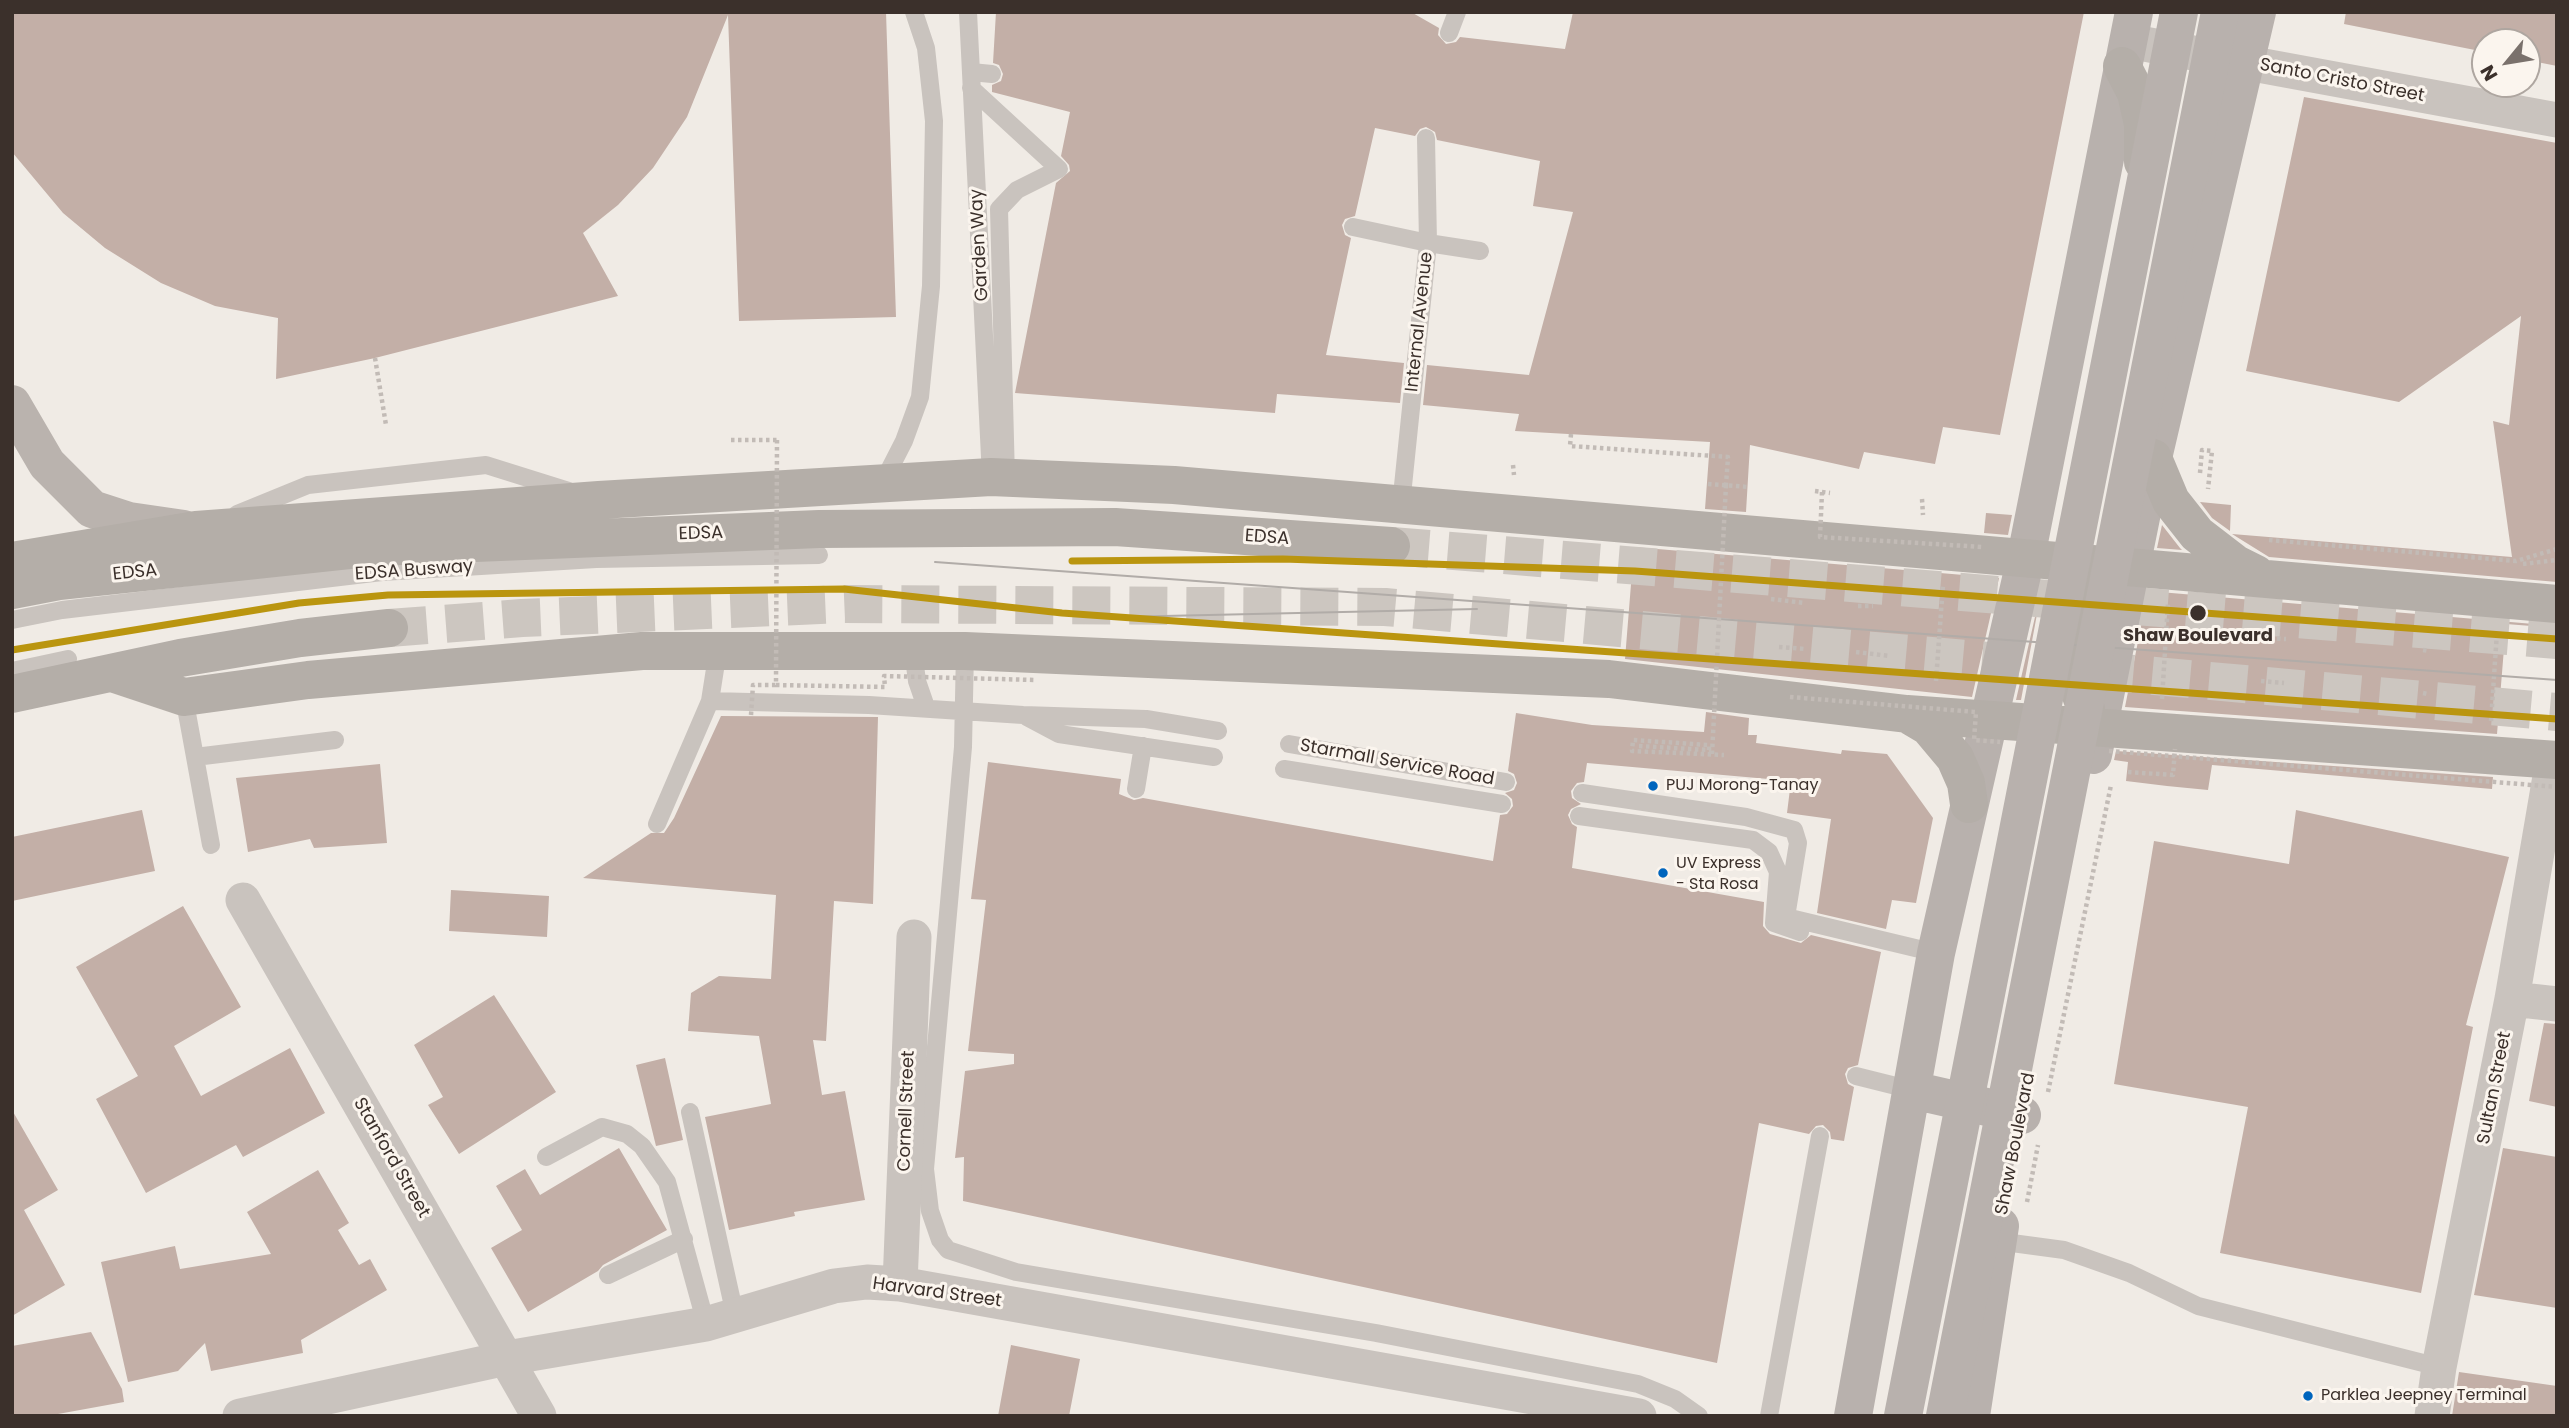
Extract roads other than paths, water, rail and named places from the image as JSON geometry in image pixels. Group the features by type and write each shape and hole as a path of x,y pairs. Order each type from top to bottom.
{"highway":[{"path":"2104,739 2082,705 2073,674 2079,564 2144,236 2143,124 2128,40"},
{"path":"2153,458 2171,501 2197,534 2236,564 2267,579"},
{"path":"12,561 196,530 599,500 998,477 1174,485 1401,505 1959,546 2079,564 2557,604"},
{"name":"EDSA","path":"12,590 59,581 377,547 819,529 1115,527 1391,546"},
{"path":"1916,1416 1972,1103 2049,724 2059,645 2057,624 2026,558"},
{"path":"12,694 300,638 389,628"},
{"path":"112,673 184,697 393,671 642,651 965,651 1609,679 1927,705 2002,732 2049,724 2104,739 2488,755 2555,769"},
{"path":"1927,705 1929,727 1955,758 1966,783 1969,804"}],"main road":[{"path":"1903,1416 2179,12"},
{"name":"Shaw Boulevard","path":"1945,1416 2220,12"},
{"name":"Shaw Boulevard","path":"1970,1416 2036,1115 2104,739 2131,567 2153,458 2257,12"},
{"path":"1853,1416 1936,953 1969,804 2002,732 2026,558 2128,40"},
{"path":"14,420 47,464 92,509 129,521 196,530"},
{"path":"1912,1090 2036,1115"}],"street":[{"name":"Santo Cristo Street","path":"2128,40 2557,120"},
{"name":"Sultan Street","path":"2432,1416 2439,1367 2555,769"},
{"name":"Stanford Street","path":"243,900 540,1416"},
{"name":"Cornell Street","path":"900,1284 914,937"},
{"path":"2512,999 2557,1004"},
{"name":"Harvard Street","path":"240,1416 507,1358 721,1319 834,1286 867,1282 900,1284 1639,1416"}],"lane":[{"path":"882,484 904,441 920,397 930,299 933,121 926,48 914,12"},
{"name":"Garden Way","path":"968,12 998,477"},
{"path":"1449,33 1457,12"},
{"path":"992,74 971,80 1059,169 1017,190 999,209 998,477"},
{"name":"Internal Avenue","path":"1401,505 1428,243 1426,138"},
{"path":"1353,227 1480,251"},
{"name":"EDSA Busway","path":"12,620 62,610 382,572 596,559 819,555"},
{"path":"657,824 710,701 719,650"},
{"path":"913,650 917,681 926,707"},
{"path":"965,651 953,870 925,1169 930,1211 940,1240 948,1250 1016,1272 1376,1333 1638,1384 1675,1399 1699,1416"},
{"path":"12,671 68,659"},
{"path":"184,697 211,845"},
{"path":"710,701 869,711 926,707 1023,715 1146,719 1218,731"},
{"path":"1023,715 1059,734 1214,757"},
{"path":"195,757 335,740"},
{"name":"Starmall Service Road","path":"1289,744 1506,782"},
{"path":"1136,789 1143,746"},
{"path":"1284,769 1502,804"},
{"path":"1582,793 1746,817 1794,830 1798,843 1786,916 1936,953"},
{"path":"1579,816 1753,840 1769,852 1778,872 1772,915 1774,923 1783,929 1825,938 1855,934"},
{"path":"1856,1076 1912,1090"},
{"path":"690,1112 721,1319"},
{"path":"546,1157 602,1127 627,1133 652,1157 667,1182 684,1239 721,1319"},
{"path":"1769,1416 1820,1136"},
{"path":"608,1275 684,1239"},
{"path":"2008,1243 2064,1250 2116,1268 2197,1306 2439,1367"}],"tunnel":[{"path":"1391,546 2557,640"},
{"path":"389,628 522,618 845,604 1385,607 2557,712"}],"tram line":[{"path":"935,562 2557,680"},
{"path":"1119,617 1477,609"}],"place":[{"name":"Shaw Boulevard","path":"2198,613"},
{"name":"PUJ Morong-Tanay","path":"1653,786"},
{"name":"UV Express - Sta Rosa","path":"1663,873"},
{"name":"Parklea Jeepney Terminal","path":"2308,1396"}]}
